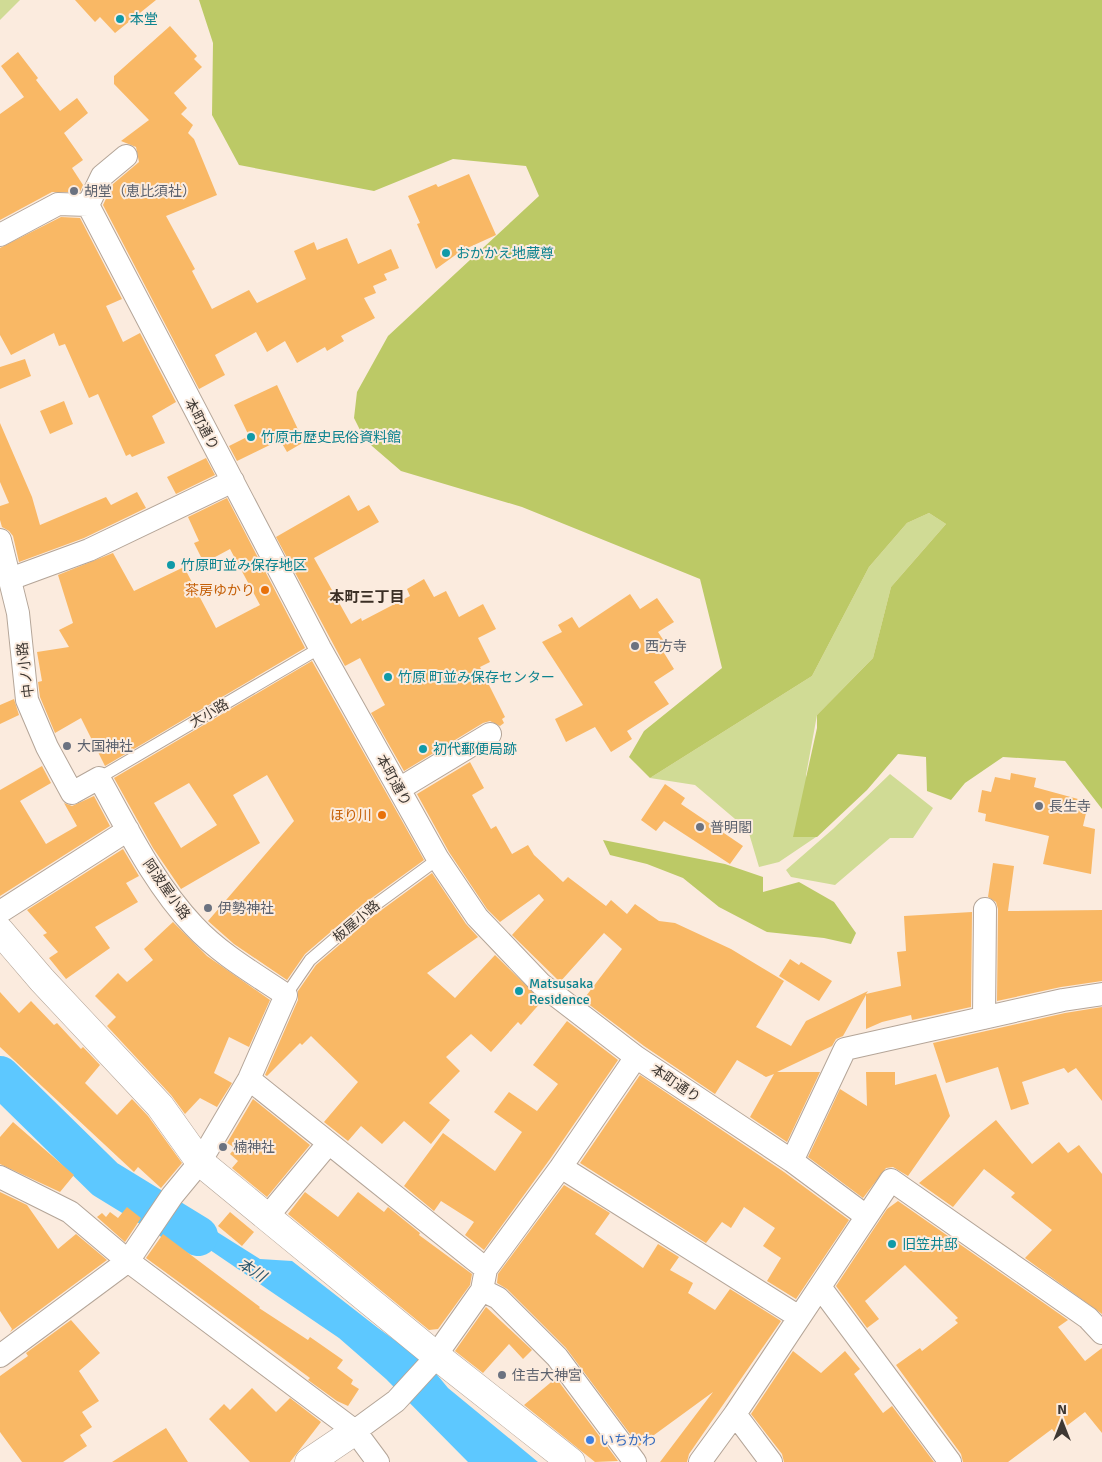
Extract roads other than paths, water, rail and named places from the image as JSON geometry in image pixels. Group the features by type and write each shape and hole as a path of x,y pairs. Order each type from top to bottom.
{"street":[{"path":"0,235 58,204 88,205 102,176 126,156"},
{"name":"本町通り","path":"88,205 320,648 438,859 477,916 542,984 636,1057 792,1161 866,1216"},
{"path":"10,579 89,550 233,481"},
{"name":"中ノ小路","path":"0,540 18,612 27,700 47,747 72,793 99,778"},
{"path":"399,789 490,734"},
{"name":"阿波屋小路","path":"99,778 128,830 172,900 195,927 220,949 286,995"},
{"path":"0,912 128,830"},
{"path":"984,1018 985,910"},
{"path":"0,931 42,980 160,1106 200,1162 267,1217 431,1360 571,1462"},
{"path":"792,1161 846,1049 1102,994"},
{"path":"0,1356 128,1261 155,1219 200,1162 249,1079 286,995"},
{"path":"309,1462 396,1401 431,1360 636,1057"},
{"path":"249,1079 328,1144 484,1279 498,1298 557,1357 635,1462"},
{"path":"267,1217 328,1144"},
{"path":"561,1167 799,1317"},
{"path":"0,1176 70,1212 128,1261 355,1431 378,1462"},
{"path":"700,1462 735,1414 890,1180 1088,1318 1102,1332"},
{"path":"820,1287 950,1462"},
{"path":"735,1414 770,1462"}],"lane":[{"name":"大小路","path":"99,778 320,648"},
{"name":"板屋小路","path":"286,995 310,960 366,911 438,859"}],"water":[{"path":"179,1208 260,1259 292,1261 429,1365 448,1388 538,1462 468,1462 386,1379 339,1338 169,1222"}],"waterway":[{"name":"本川","path":"0,1076 105,1179 198,1236"}],"place":[{"name":"本堂","path":"120,19"},
{"name":"胡堂（恵比須社）","path":"74,191"},
{"name":"おかかえ地蔵尊","path":"446,253"},
{"name":"竹原市歴史民俗資料館","path":"251,437"},
{"name":"竹原町並み保存地区","path":"171,565"},
{"name":"茶房ゆかり","path":"265,590"},
{"name":"西方寺","path":"635,646"},
{"name":"竹原 町並み保存センター","path":"388,677"},
{"name":"大国神社","path":"67,746"},
{"name":"初代郵便局跡","path":"423,749"},
{"name":"長生寺","path":"1039,806"},
{"name":"ほり川","path":"382,815"},
{"name":"普明閣","path":"700,827"},
{"name":"伊勢神社","path":"208,908"},
{"name":"Matsusaka Residence","path":"519,991"},
{"name":"楠神社","path":"223,1147"},
{"name":"旧笠井邸","path":"892,1244"},
{"name":"住吉大神宮","path":"502,1375"},
{"name":"いちかわ","path":"590,1440"}],"district":[{"name":"本町三丁目","path":"367,597"}]}
